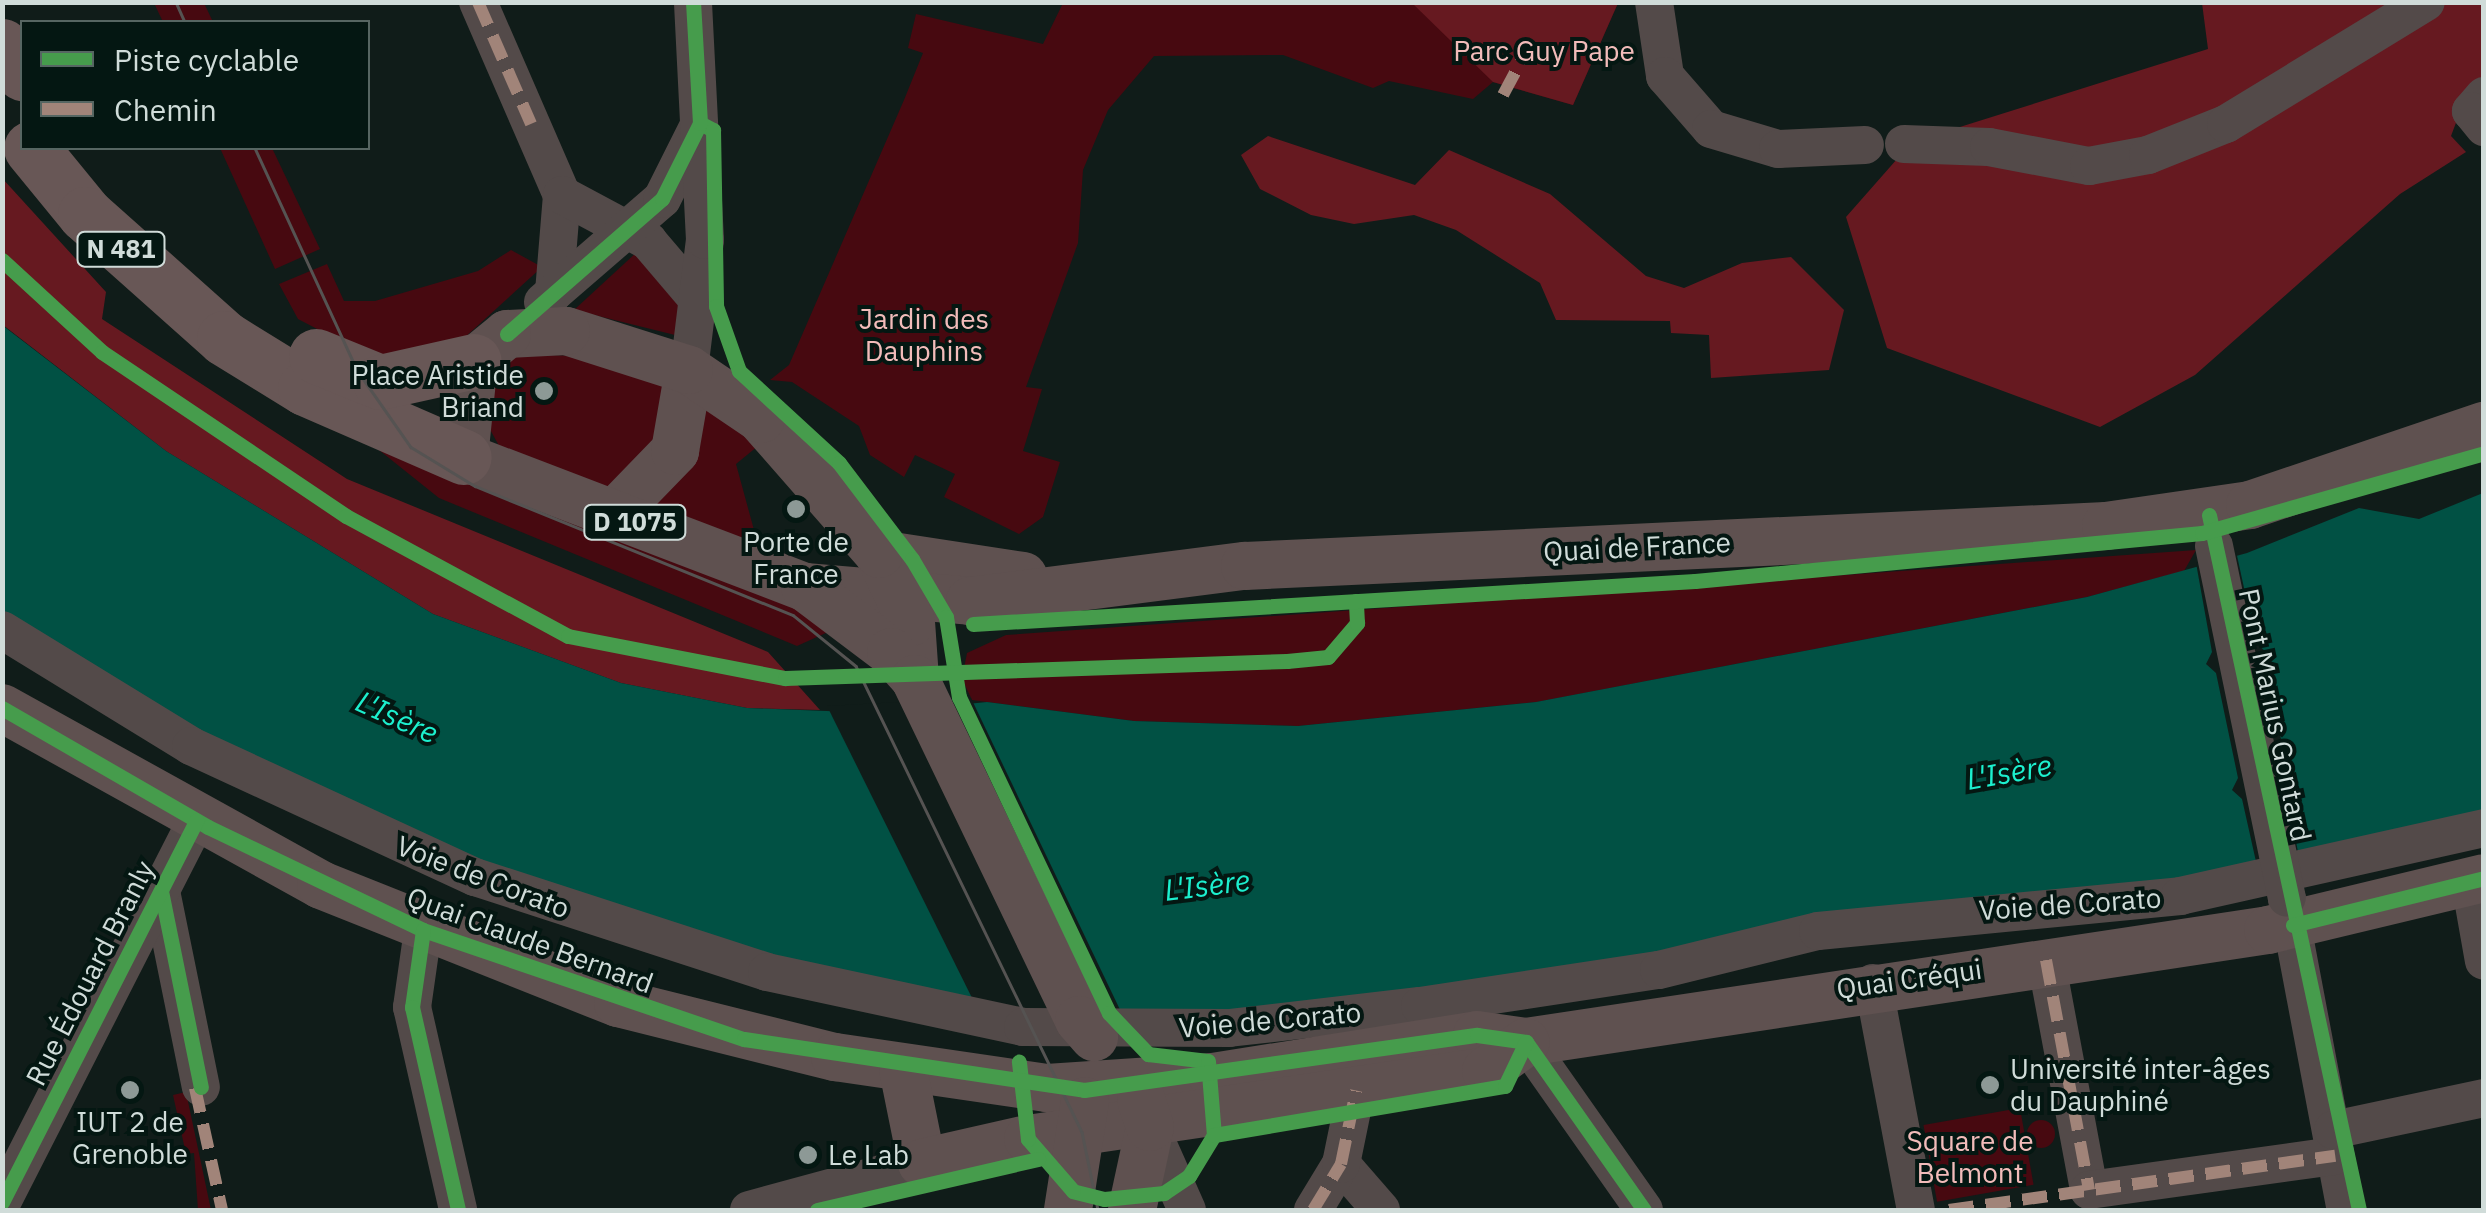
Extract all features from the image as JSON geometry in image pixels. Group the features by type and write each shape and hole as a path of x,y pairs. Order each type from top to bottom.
{"highway":[{"path":"2,46 20,70"},
{"path":"2,110 20,134"},
{"name":"N 481","path":"33,150 85,214 224,338 316,394 464,457"},
{"name":"N 481","path":"81,150 209,287 348,375 410,381 491,348"}],"main road":[{"path":"464,457 462,411 491,348 566,332 688,370 675,452 614,514"},
{"name":"D 1075","path":"688,370 773,431 878,554 902,594 907,661 1084,1031 1143,1106"},
{"name":"Quai de France","path":"902,594 970,600 1066,583 2212,530 2484,426"},
{"name":"D 1075","path":"464,457 806,587 907,661"},
{"name":"Quai de France","path":"878,554 1066,583"},
{"path":"806,587 902,594"},
{"name":"Quai Claude Bernard","path":"2,708 196,821 423,930 618,1003 1086,1110"},
{"name":"Quai Créqui","path":"1086,1110 1369,1076 1477,1036 1526,1042 1873,984 2046,960 2477,880"},
{"name":"D 1075","path":"1068,1210 1086,1110 1084,1031"},
{"path":"903,1068 909,1167 1086,1110"},
{"path":"1132,1210 1143,1106"}],"street":[{"path":"478,2 562,195 554,293"},
{"path":"688,370 700,302 700,123 693,2"},
{"path":"1654,2 1666,76 1711,128 1778,149 1865,145"},
{"path":"1904,144 1989,146 2089,166 2148,154 2226,124 2426,2"},
{"path":"2484,96 2471,111 2484,126"},
{"path":"491,348 662,199 700,123"},
{"path":"562,195 627,229 685,274 700,302"},
{"name":"Pont Marius Gontard","path":"2212,530 2346,1210"},
{"name":"Voie de Corato","path":"2,630 206,754 476,877 722,960 1022,1027 1229,1028 1440,1003 1660,970 1818,931 2180,896 2484,828"},
{"name":"Rue Édouard Branly","path":"2,1202 196,821"},
{"path":"2477,880 2484,961"},
{"path":"161,891 201,1087"},
{"path":"423,930 412,1007 458,1210"},
{"path":"2046,960 2089,1190 2334,1143 2484,1098"},
{"path":"1873,984 1916,1210"},
{"path":"1526,1042 1644,1210"},
{"path":"1312,1210 1341,1164 1369,1076"},
{"path":"1143,1106 1186,1210"},
{"path":"1341,1164 1381,1210"},
{"path":"749,1210 909,1167"}],"green space":[{"name":"Parc Guy Pape","path":"1412,2 1618,3 1573,105 1493,82"},
{"path":"154,3 204,3 212,20 162,20"},
{"name":"Jardin des Dauphins","path":"1063,3 1618,3 1573,105 1493,82 1473,99 1389,81 1373,88 1283,55 1154,56 1108,110 1083,170 1078,243 1026,387 1042,389 1023,451 1060,462 1043,517 1019,534 944,497 955,474 915,455 904,477 870,455 859,426 792,382 770,380 789,365 923,53 908,48 916,14 1043,44"},
{"path":"2202,3 2483,3 2483,79 2469,88 2451,136 2466,152 2400,194 2195,375 2100,427 1887,348 1846,217 1912,142 2208,49"},
{"path":"1268,136 1415,185 1449,150 1550,194 1646,276 1684,288 1742,263 1791,257 1844,310 1829,370 1711,378 1709,335 1671,333 1670,321 1556,320 1540,283 1456,230 1414,215 1354,224 1311,215 1260,189 1241,155"},
{"path":"221,150 273,150 320,249 275,269"},
{"path":"2,178 106,292 102,319 347,479 768,652 820,710 747,708 621,683 433,614 166,451 3,325"},
{"path":"511,250 542,267 452,349 371,357 298,319 279,284 327,264 344,301 375,301 478,271"},
{"path":"638,251 678,282 679,336 574,310"},
{"path":"516,354 580,356 667,387 664,436 622,485 597,490 504,455 480,411 494,370"},
{"path":"696,401 758,446 736,464 760,552 646,509"},
{"path":"374,446 825,617 828,632 797,646 439,498"},
{"path":"2196,550 2184,571 2087,597 1537,702 1298,726 1134,721 972,700 962,679 967,653 1006,635"},
{"path":"186,1092 211,1210 198,1210 194,1153 186,1154 173,1095"},
{"name":"Square de Belmont","path":"2020,1108 2034,1185 1937,1202 1923,1125"},
{"path":"2041,1120 2051,1124 2055,1134 2051,1144 2041,1148 2031,1144 2027,1134 2031,1124"}],"water":[{"name":"L'Isère","path":"2,325 166,451 433,614 621,683 747,708 878,713 987,702 1134,721 1298,726 1536,702 2087,597 2247,553 2359,508 2419,519 2483,493 2483,819 2451,835 1644,965 1205,1022 1000,1015 540,892 218,750 3,612"}],"pier":[{"path":"2236,551 2256,643 2266,652 2260,664 2292,778 2286,791 2301,867 2259,875 2242,799 2232,790 2238,778 2216,673 2206,664 2212,652 2196,563"},
{"path":"971,698 1123,1016 981,1016 827,706"}],"tram line":[{"path":"176,2 184,20"},
{"path":"256,150 357,370 411,447 475,486 793,615 856,666 1082,1132 1098,1210"}],"marked path":[{"path":"478,2 531,124"},
{"path":"1503,95 1526,52"},
{"path":"2046,960 2089,1190"},
{"path":"195,1088 222,1210"},
{"path":"1313,1210 1341,1164 1356,1091"},
{"path":"1949,1210 2335,1156"}],"cycle path":[{"path":"507,334 662,199 700,123 693,2"},
{"path":"700,123 713,130 716,306 739,371 839,463 912,559 946,617 959,697 1109,1013 1148,1054 1208,1061 1214,1135 1189,1176 1164,1193 1104,1199 1073,1191 1028,1139 1019,1062"},
{"path":"2,260 102,352 346,516 568,636 785,678 1287,661 1328,657 1357,623 1356,601"},
{"path":"973,624 1695,581 2202,533 2484,453"},
{"path":"2209,515 2359,1210"},
{"path":"2,708 208,827 423,930 744,1039 1084,1090 1477,1035 1526,1042"},
{"path":"2,1202 196,821"},
{"path":"2293,925 2484,878"},
{"path":"161,891 201,1087"},
{"path":"423,930 412,1007 458,1210"},
{"path":"1526,1042 1644,1210"},
{"path":"1214,1135 1505,1086 1526,1042"},
{"path":"817,1210 1038,1159"}],"place":[{"name":"Place Aristide Briand","path":"544,391"},
{"name":"Porte de France","path":"796,509"},
{"name":"Université inter-âges du Dauphiné","path":"1990,1085"},
{"name":"IUT 2 de Grenoble","path":"130,1090"},
{"name":"Le Lab","path":"808,1155"}]}
